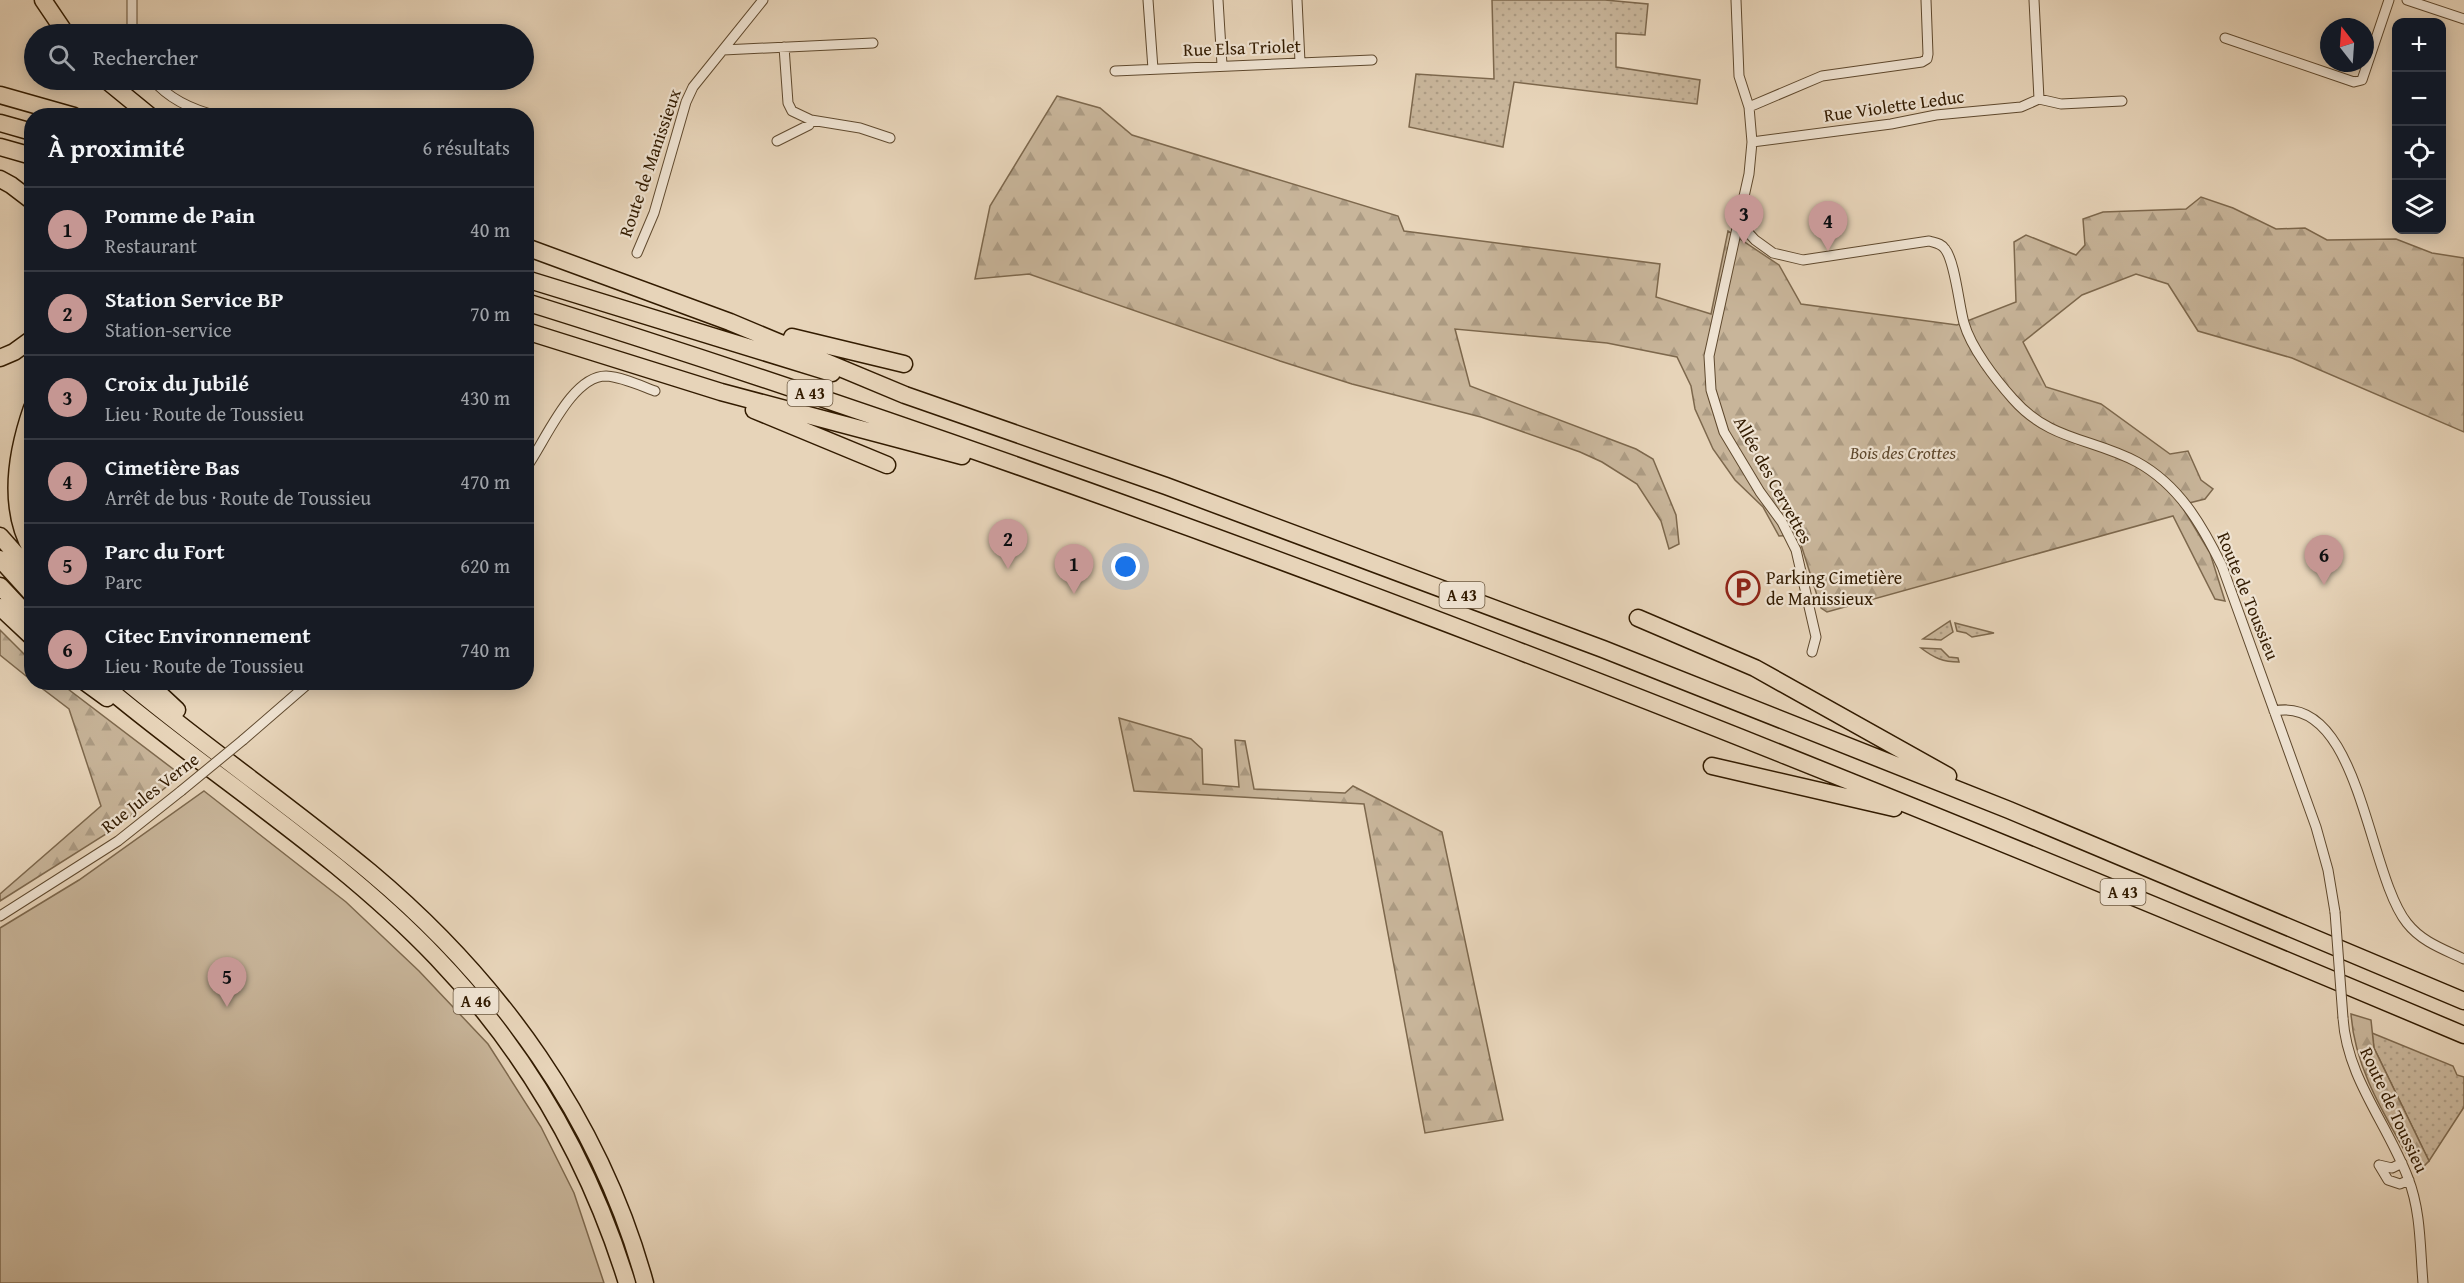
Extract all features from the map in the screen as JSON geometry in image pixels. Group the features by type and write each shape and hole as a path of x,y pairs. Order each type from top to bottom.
{"highway":[{"path":"43,0 59,24"},
{"path":"118,90 140,108"},
{"path":"0,95 46,108"},
{"path":"0,123 24,130"},
{"path":"0,147 24,154"},
{"path":"0,177 24,182"},
{"path":"0,177 24,195"},
{"path":"534,250 730,322 904,395"},
{"name":"A 43","path":"534,281 904,395 1166,486 1452,591 2009,810 2464,1001"},
{"name":"A 43","path":"534,305 864,411 1284,561 1550,661 1948,820 2464,1035"},
{"path":"730,322 904,364"},
{"path":"534,334 672,377 1090,492"},
{"path":"0,358 24,345"},
{"path":"672,377 887,465"},
{"path":"24,435 16,488 24,533"},
{"path":"0,536 24,563"},
{"path":"0,559 24,585"},
{"path":"0,586 24,612"},
{"path":"0,608 24,630"},
{"path":"1638,618 1755,668 2009,810"},
{"path":"97,690 185,751"},
{"name":"A 46","path":"110,690 365,891 436,956 469,992 508,1041 556,1114 593,1188 613,1237 627,1283"},
{"name":"A 46","path":"137,690 363,867 415,912 476,974 549,1069 593,1148 619,1206 645,1283"},
{"path":"156,690 259,785"},
{"path":"1712,766 1948,820"}],"street":[{"path":"132,0 132,24"},
{"name":"Route de Manissieux","path":"637,253 654,213 686,102 693,87 763,0"},
{"path":"1148,0 1153,69"},
{"path":"1218,0 1222,65"},
{"path":"1297,0 1300,62"},
{"path":"1736,0 1739,76 1749,107 1752,142 1749,174 1739,219"},
{"path":"1749,107 1822,76 1922,62 1927,59 1926,0"},
{"path":"2034,0 2039,99"},
{"path":"2225,38 2354,82 2362,80 2389,0"},
{"path":"2407,0 2464,20"},
{"path":"723,50 873,42"},
{"path":"784,47 788,103 792,111 811,120 860,128 890,138"},
{"name":"Rue Elsa Triolet","path":"1114,71 1372,60"},
{"path":"163,90 183,104 195,108"},
{"name":"Rue Violette Leduc","path":"1752,142 1891,124 1936,115 2021,107 2039,99 2061,104 2122,101"},
{"path":"777,141 809,124 811,120"},
{"name":"Allée des Cervettes","path":"1739,219 1709,356 1711,390 1724,432 1760,492 1782,522 1796,549 1816,637 1812,652"},
{"name":"Route de Toussieu","path":"1739,219 1755,240 1773,253 1803,260 1929,242 1938,243 1946,249 1966,331 1999,382 2022,409 2045,427 2137,462 2158,476 2196,517 2222,566 2316,828 2328,870 2335,912 2347,1047 2359,1082 2409,1180 2417,1213 2423,1283"},
{"path":"534,456 573,395 587,381 600,377 615,377 655,391"},
{"name":"Rue Jules Verne","path":"0,916 118,841 301,690"},
{"path":"2274,711 2286,709 2295,711 2314,719 2332,735 2350,772 2391,896 2407,923 2427,942 2464,959"},
{"path":"2402,1163 2392,1168 2379,1166 2388,1180 2400,1184 2409,1180"}],"green space":[{"path":"1492,0 1605,0 1648,4 1645,35 1616,33 1616,67 1700,80 1697,104 1514,82 1503,147 1409,127 1416,74 1494,79"},
{"name":"Bois des Crottes","path":"1057,96 1100,108 1132,135 1398,216 1404,231 1660,264 1656,297 1711,314 1728,231 1779,265 1801,304 1957,325 2016,302 2014,242 2026,235 2076,255 2085,245 2083,219 2103,212 2186,209 2201,197 2233,208 2276,229 2305,228 2327,240 2396,239 2432,253 2464,258 2464,432 2292,358 2198,331 2168,284 2136,274 2082,295 2023,342 2046,387 2101,404 2170,454 2188,451 2201,480 2213,489 2205,499 2181,505 2210,553 2225,601 2215,599 2173,516 1827,612 1821,608 1798,535 1779,536 1763,507 1735,480 1713,449 1695,409 1691,386 1677,357 1607,343 1455,329 1470,386 1636,449 1653,459 1676,515 1679,544 1669,549 1661,521 1637,484 1602,462 1580,452 1481,417 1352,384 1280,361 1029,274 975,279 990,206"},
{"path":"1950,621 1953,632 1941,640 1923,639"},
{"path":"1955,623 1994,633 1972,637 1957,631"},
{"path":"0,630 24,654 24,674 0,655"},
{"path":"1921,648 1941,649 1949,657 1958,658 1959,662 1939,659"},
{"path":"44,690 69,690 181,775 114,829 0,901 0,894 101,806 69,709"},
{"path":"1119,718 1191,739 1202,749 1203,784 1239,787 1235,740 1245,741 1254,789 1345,793 1353,786 1442,832 1503,1120 1425,1133 1364,804 1134,791"},
{"path":"204,791 346,902 419,971 488,1044 541,1127 574,1193 604,1283 0,1283 0,928 79,880"},
{"path":"2351,1014 2371,1020 2374,1048 2429,1161 2417,1173 2375,1097 2359,1057"},
{"path":"2372,1033 2453,1066 2457,1075 2464,1077 2464,1107 2429,1161 2374,1048"}],"place":[{"name":"Croix du Jubilé","path":"1744,244"},
{"name":"Cimetière Bas","path":"1828,251"},
{"name":"Station Service BP","path":"1008,569"},
{"name":"Citec Environnement","path":"2324,585"},
{"name":"Parking Cimetière de Manissieux","path":"1743,588"},
{"name":"Pomme de Pain","path":"1074,594"},
{"name":"Parc du Fort","path":"227,1007"}]}
